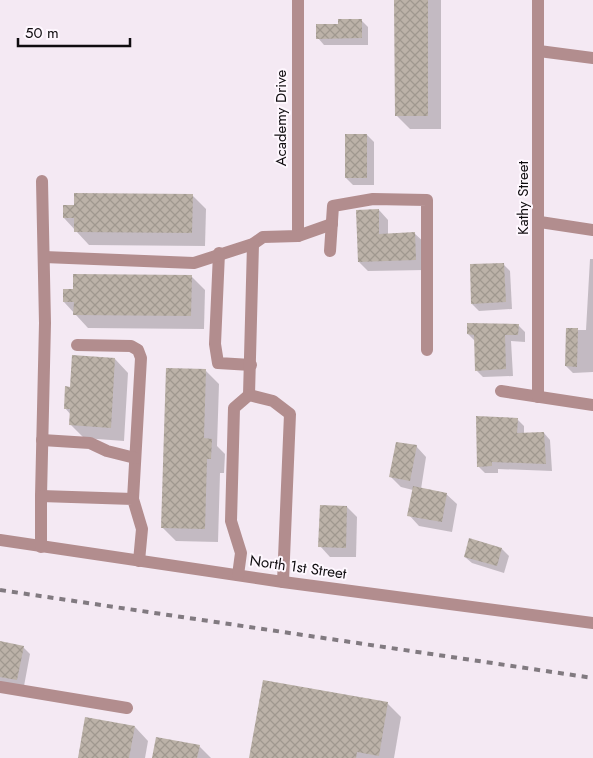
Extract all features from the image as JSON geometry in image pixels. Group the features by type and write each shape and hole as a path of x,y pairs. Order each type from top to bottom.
{"street":[{"name":"Academy Drive","path":"298,0 298,236"},
{"name":"Kathy Street","path":"538,0 540,222 538,397"},
{"path":"539,51 593,58"},
{"path":"42,181 45,324 40,496 42,547"},
{"path":"330,251 333,206 373,200 427,200 427,350"},
{"path":"540,222 593,230"},
{"path":"44,257 194,263 219,253 254,244 263,237 298,236 332,224"},
{"path":"238,575 241,553 231,521 234,408 249,395 254,244"},
{"path":"219,253 215,344 218,363 251,365"},
{"path":"77,345 131,346 138,350 141,358 133,499 142,529 139,561"},
{"path":"502,391 593,405"},
{"path":"249,395 273,401 290,414 283,582"},
{"path":"42,440 90,443 107,451 135,458"},
{"path":"40,496 133,499"},
{"name":"North 1st Street","path":"0,540 283,582 593,623"},
{"path":"0,687 127,708"}],"building":[{"path":"394,0 428,0 428,116 395,116"},
{"path":"338,19 362,19 362,38 316,39 316,24 338,24"},
{"path":"345,134 367,134 367,178 345,178"},
{"path":"74,193 193,194 192,233 74,232 74,218 63,218 63,205 74,205"},
{"path":"379,209 379,234 415,232 416,260 358,262 356,210"},
{"path":"504,263 506,302 471,304 470,264"},
{"path":"73,274 192,275 191,316 73,315 74,302 63,302 63,289 73,289"},
{"path":"467,323 519,324 518,335 505,335 506,369 475,371 474,335 467,334"},
{"path":"566,328 578,328 577,367 565,366"},
{"path":"72,355 115,358 111,428 69,425 70,409 64,409 65,386 70,387"},
{"path":"166,368 206,369 204,438 212,439 211,459 207,459 205,529 161,528"},
{"path":"476,416 518,418 517,433 544,432 546,464 492,462 492,466 477,467"},
{"path":"396,442 417,445 410,481 389,477"},
{"path":"413,486 447,493 442,522 407,516"},
{"path":"320,505 347,506 346,548 318,547"},
{"path":"469,538 502,548 497,566 464,557"},
{"path":"0,641 24,646 17,680 0,677"},
{"path":"263,680 388,702 379,756 357,752 356,758 249,758"},
{"path":"85,717 135,726 129,758 78,758"},
{"path":"156,737 200,745 197,758 152,758"}],"railway":[{"path":"0,590 593,678"}]}
